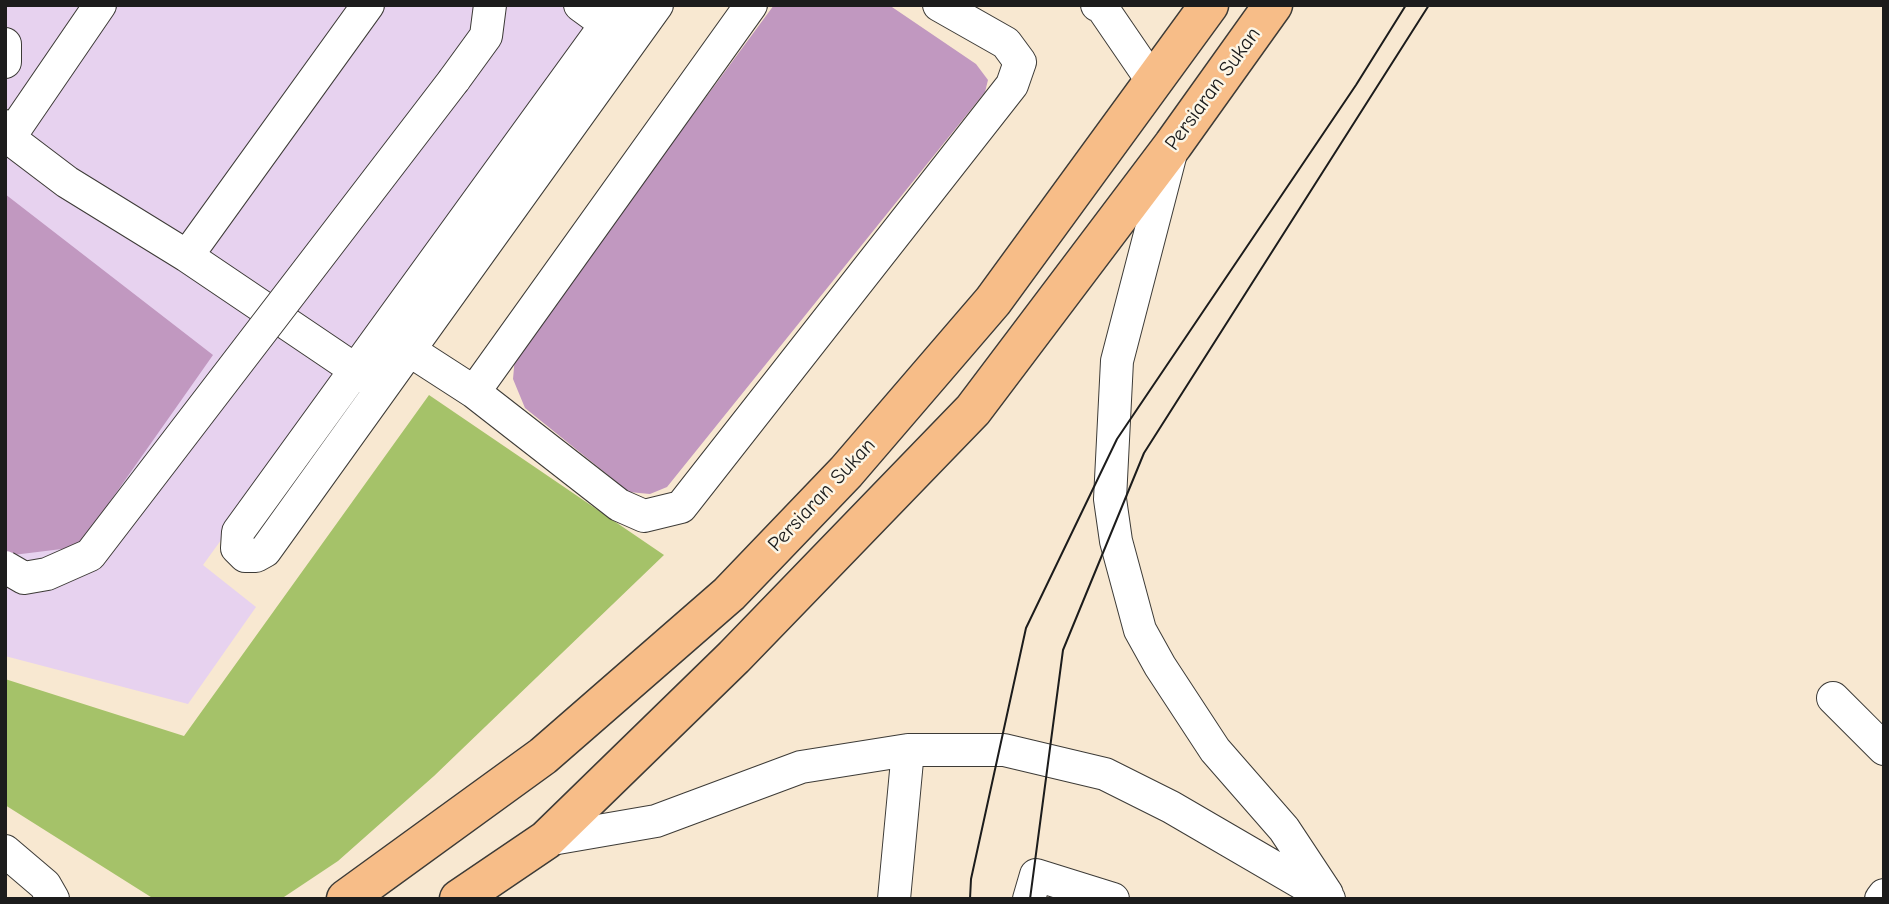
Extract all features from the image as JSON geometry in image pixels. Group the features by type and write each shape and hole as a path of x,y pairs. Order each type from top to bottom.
{"main road":[{"name":"Persiaran Sukan","path":"346,899 543,756 730,594 846,472 993,301 1209,5"},
{"name":"Persiaran Sukan","path":"459,899 546,840 734,657 973,410 1173,145 1266,12"}],"street":[{"path":"100,5 7,132 79,190 187,256 381,388"},
{"path":"187,256 368,5"},
{"path":"5,567 24,578 47,574 90,555 486,36 490,5"},
{"path":"580,5 630,17"},
{"path":"474,392 751,5"},
{"path":"409,350 474,392 619,505 644,516 681,507 1012,85 1020,62 1006,43 939,5"},
{"path":"1100,6 1153,82"},
{"path":"630,17 409,350 265,551 256,556 245,556 237,548 238,532 353,369 630,17"},
{"path":"5,44 5,62"},
{"path":"1173,145 1117,361 1110,499 1116,541 1140,630 1160,666 1215,750 1284,829 1329,899"},
{"path":"1832,698 1884,749"},
{"path":"546,840 656,821 802,767 908,750 1004,750 1105,774 1171,807 1329,899"},
{"path":"894,899 908,750"},
{"path":"5,851 49,892 75,899"},
{"path":"1029,899 1036,875 1113,899"}],"shaded area":[{"path":"5,5 608,5 203,565 256,607 188,704 5,656"}],"green space":[{"path":"429,395 664,555 434,776 338,861 281,899 154,899 5,805 5,679 184,736"}],"building":[{"path":"774,5 889,5 976,64 988,80 985,92 667,487 650,494 629,492 525,408 513,379 515,356"},
{"path":"5,194 213,355 78,547 5,556"}],"tram line":[{"path":"970,899 971,879 1026,628 1117,439 1356,85 1406,5"},
{"path":"1030,899 1063,650 1144,453 1429,5"}]}
